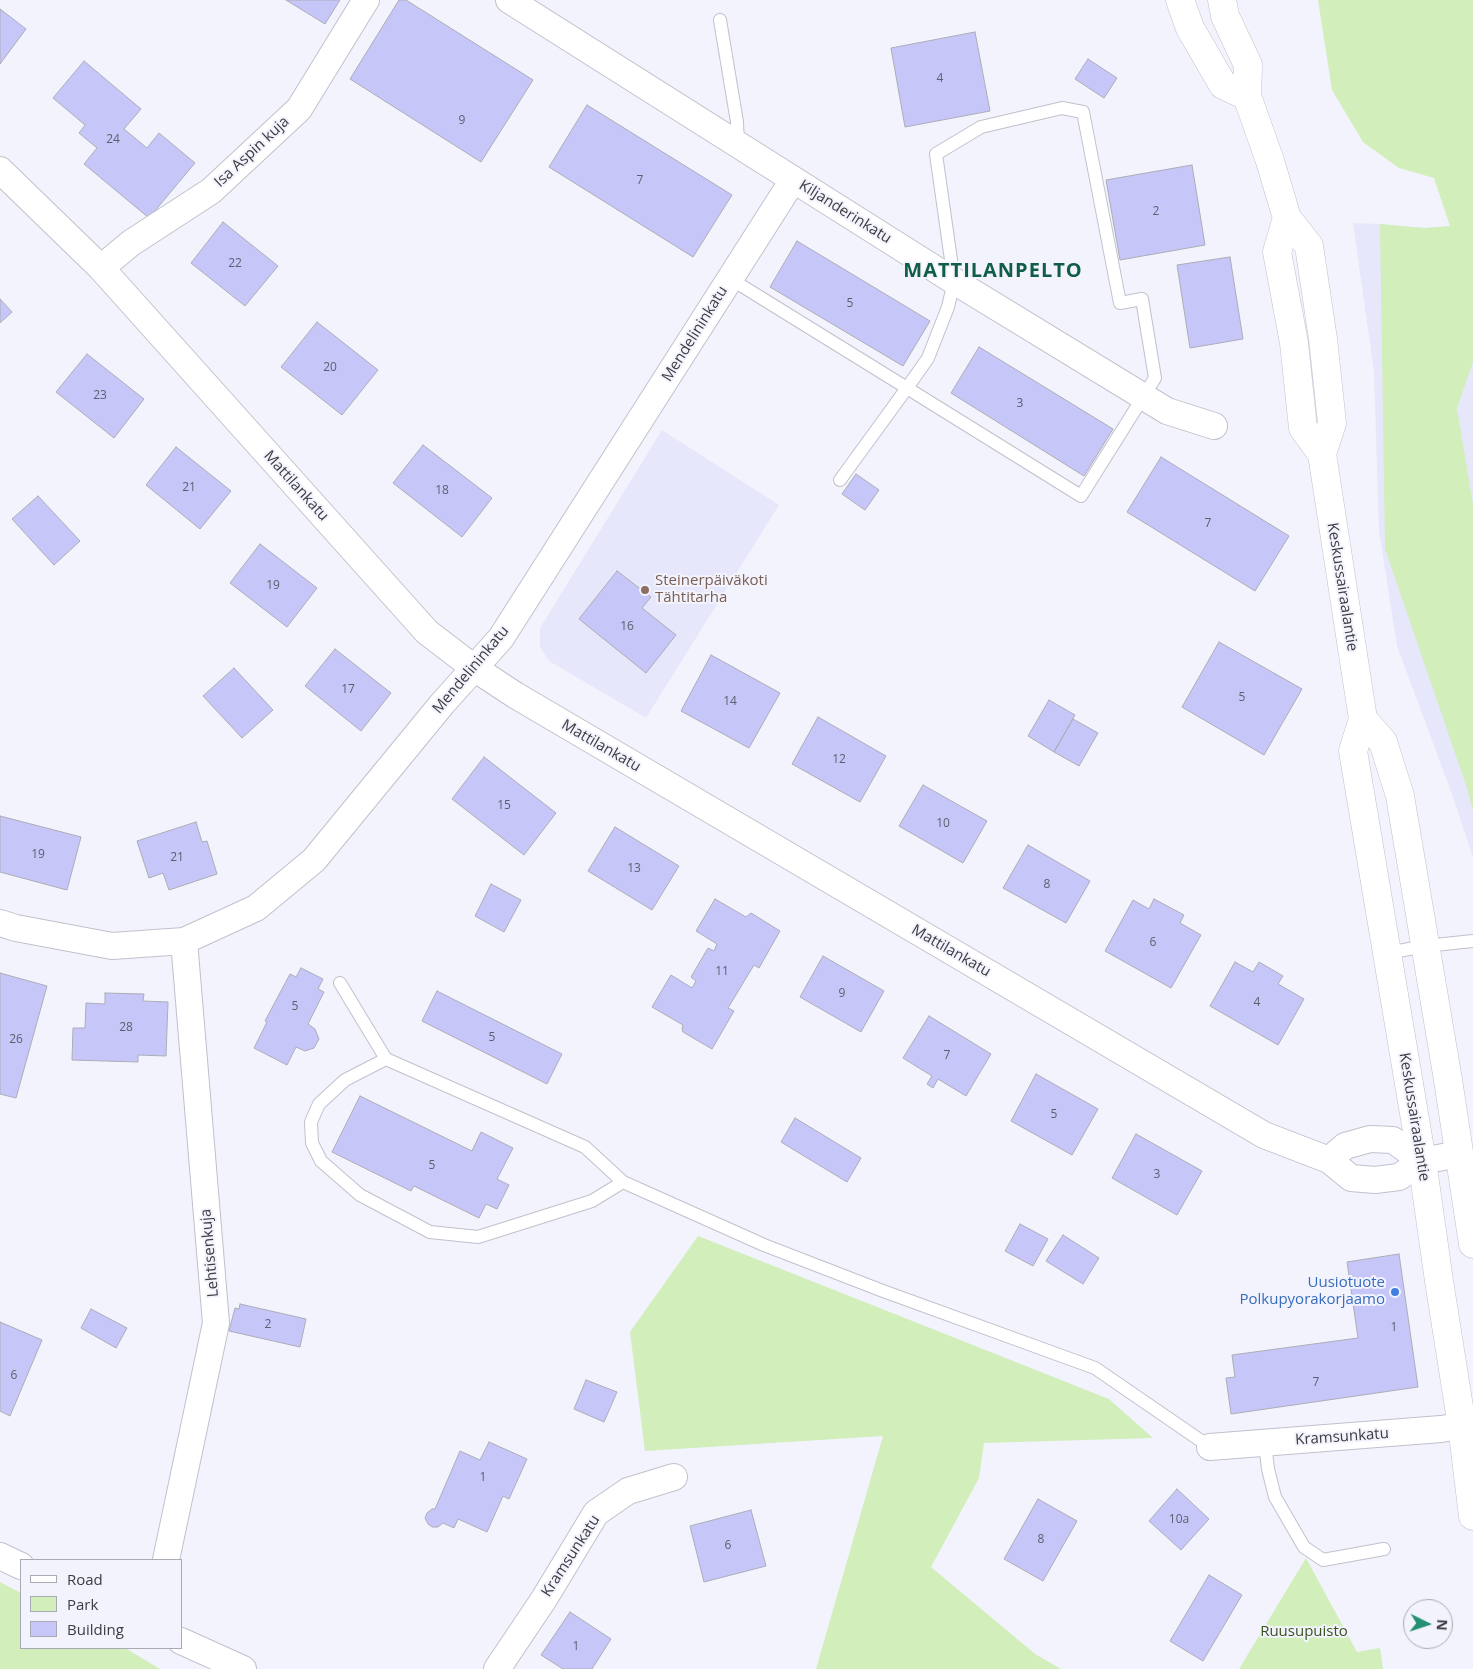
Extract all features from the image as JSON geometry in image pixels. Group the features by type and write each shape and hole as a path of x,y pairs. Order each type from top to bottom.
{"main road":[{"path":"1180,0 1190,28 1223,84 1247,96"},
{"name":"Keskussairaalantie","path":"1222,0 1225,16 1248,65 1247,96 1270,161 1287,218 1309,246 1323,339 1332,423 1322,454 1363,719 1354,751 1422,1161 1439,1281 1468,1425 1473,1516"},
{"path":"1363,719 1383,742 1400,796 1460,1154 1473,1244"}],"street":[{"name":"Isa Aspin kuja","path":"101,268 130,243 211,190 299,109 366,0"},
{"name":"Kiljanderinkatu","path":"509,0 954,281 1167,411 1214,426"},
{"name":"Mendelininkatu","path":"0,923 16,928 112,946 184,941 256,908 314,860 442,704 501,638 793,180"},
{"name":"Mattilankatu","path":"5,181 101,268 427,632 515,696 1264,1135 1329,1160 1351,1178 1376,1180 1399,1177 1422,1161 1460,1154"},
{"name":"Lehtisenkuja","path":"166,1559 216,1323 184,941"},
{"path":"1329,1160 1345,1146 1370,1139 1393,1140 1422,1161"},
{"name":"Kramsunkatu","path":"1210,1447 1441,1430 1468,1425"},
{"name":"Kramsunkatu","path":"497,1669 544,1599 596,1514 628,1491 674,1477"},
{"path":"0,1556 20,1566"},
{"path":"182,1641 243,1669"}],"lane":[{"path":"720,20 737,122 738,145"},
{"path":"730,278 907,388 1081,496 1155,378 1142,299 1120,303 1083,112 1062,108 980,127 936,154 954,281 948,307 928,358 907,388 840,480"},
{"path":"1388,953 1425,946 1473,941"},
{"path":"340,983 386,1059 584,1147 623,1182 792,1255 1017,1341 1095,1368 1210,1447"},
{"path":"386,1059 345,1080 319,1104 311,1122 312,1143 321,1161 360,1194 430,1232 478,1237 592,1201 623,1182"},
{"path":"1265,1443 1268,1469 1275,1497 1304,1547 1323,1560 1384,1549"}],"shaded area":[{"path":"1353,223 1424,228 1473,226 1473,857 1453,797 1397,646 1379,531 1374,372"},
{"name":"Steinerpäiväkoti Tähtitarha","path":"662,430 779,505 646,718 549,661 540,647 540,628"}],"green space":[{"path":"1318,0 1473,0 1473,362 1457,408 1473,504 1473,811 1467,788 1385,549 1380,224 1424,228 1450,226 1434,178 1399,168 1363,142 1332,90"},
{"path":"698,1236 1109,1399 1153,1438 984,1443 979,1478 931,1567 1035,1654 1061,1669 816,1669 883,1436 645,1451 630,1332"},
{"name":"Ruusupuisto","path":"1306,1558 1357,1652 1380,1648 1383,1669 1239,1669"},
{"path":"0,1582 20,1592 20,1649 127,1649 160,1669 0,1669"}],"building":[{"path":"286,0 340,0 325,24"},
{"path":"399,0 406,0 533,80 481,162 350,79"},
{"path":"0,9 26,29 0,64"},
{"path":"975,32 990,111 905,127 891,48"},
{"path":"1088,59 1117,78 1104,98 1075,79"},
{"path":"84,61 141,109 124,129 147,148 159,133 195,163 149,218 84,164 97,148 79,133 85,125 53,98"},
{"path":"587,105 732,195 693,257 549,167"},
{"path":"1192,165 1205,245 1120,260 1106,180"},
{"path":"223,222 278,266 245,306 191,263"},
{"path":"797,241 930,321 903,366 770,287"},
{"path":"1230,257 1243,339 1190,348 1177,265"},
{"path":"0,299 12,312 0,323"},
{"path":"317,322 378,370 342,415 281,367"},
{"path":"979,347 1113,429 1084,476 951,393"},
{"path":"87,354 144,399 114,438 56,392"},
{"path":"423,445 492,498 462,537 393,483"},
{"path":"176,447 231,491 200,529 146,485"},
{"path":"1161,457 1289,536 1255,591 1127,512"},
{"path":"856,474 879,490 865,510 842,494"},
{"path":"38,496 80,541 54,565 12,519"},
{"path":"260,544 317,588 287,627 230,583"},
{"path":"617,571 651,597 642,608 676,635 646,673 579,619"},
{"path":"1219,642 1302,689 1264,755 1182,707"},
{"path":"335,649 391,693 361,731 305,686"},
{"path":"711,655 780,693 749,748 681,711"},
{"path":"234,668 273,710 242,738 203,696"},
{"path":"1049,700 1075,715 1054,752 1028,736"},
{"path":"818,717 886,756 860,802 792,764"},
{"path":"1073,719 1098,733 1079,766 1054,752"},
{"path":"484,757 556,813 524,855 452,799"},
{"path":"923,785 987,821 963,863 899,826"},
{"path":"0,816 81,837 67,890 0,872"},
{"path":"196,822 202,842 207,841 217,874 169,890 163,873 149,878 137,841"},
{"path":"615,827 679,866 652,910 588,871"},
{"path":"1028,845 1090,881 1066,923 1003,888"},
{"path":"491,884 521,900 504,932 475,916"},
{"path":"715,899 746,917 751,913 780,931 759,968 754,965 728,1008 734,1011 712,1049 683,1032 683,1025 652,1007 671,975 692,988 696,981 691,977 708,948 714,951 717,944 696,931"},
{"path":"1154,899 1184,915 1180,923 1201,935 1171,988 1105,951 1133,900 1149,909"},
{"path":"823,956 884,991 861,1032 800,997"},
{"path":"1235,962 1253,972 1259,962 1283,976 1278,984 1304,999 1278,1045 1210,1006"},
{"path":"301,968 323,979 318,989 324,992 308,1024 315,1029 319,1039 314,1048 305,1051 296,1047 287,1065 254,1048 267,1022 265,1021 290,974 296,977"},
{"path":"0,973 47,986 16,1098 0,1094"},
{"path":"437,991 562,1054 547,1084 422,1021"},
{"path":"105,993 144,994 143,1001 168,1002 166,1056 138,1055 138,1062 72,1060 73,1028 85,1028 86,1003 105,1004"},
{"path":"929,1016 991,1054 966,1096 938,1079 933,1088 927,1084 932,1076 903,1058"},
{"path":"1036,1074 1098,1109 1072,1155 1011,1121"},
{"path":"360,1096 472,1151 481,1132 513,1148 497,1179 509,1185 497,1209 486,1204 479,1218 414,1186 411,1191 332,1152"},
{"path":"795,1118 861,1158 847,1182 781,1142"},
{"path":"1136,1134 1202,1171 1177,1215 1112,1178"},
{"path":"1020,1224 1048,1239 1033,1266 1005,1251"},
{"path":"1063,1235 1099,1258 1083,1284 1046,1261"},
{"path":"1399,1254 1418,1387 1231,1414 1226,1378 1235,1377 1232,1355 1358,1338 1347,1262"},
{"path":"240,1304 306,1319 300,1347 229,1331 235,1308 239,1309"},
{"path":"91,1309 127,1328 116,1348 81,1328"},
{"path":"0,1322 42,1340 10,1416 0,1411"},
{"path":"586,1380 617,1392 604,1422 574,1409"},
{"path":"489,1442 527,1459 509,1499 503,1496 487,1532 458,1519 454,1528 443,1523 438,1527 432,1527 425,1518 427,1513 435,1509 460,1451 480,1460"},
{"path":"1177,1489 1209,1519 1181,1550 1149,1521"},
{"path":"1038,1499 1077,1521 1043,1581 1004,1559"},
{"path":"751,1510 766,1566 704,1582 690,1526"},
{"path":"1209,1575 1242,1595 1203,1661 1170,1641"},
{"path":"570,1612 611,1639 592,1669 563,1669 541,1655"}],"place":[{"name":"Steinerpäiväkoti Tähtitarha","path":"645,590"},
{"name":"Uusiotuote Polkupyorakorjaamo","path":"1395,1292"}],"district":[{"name":"MATTILANPELTO","path":"993,271"}]}
